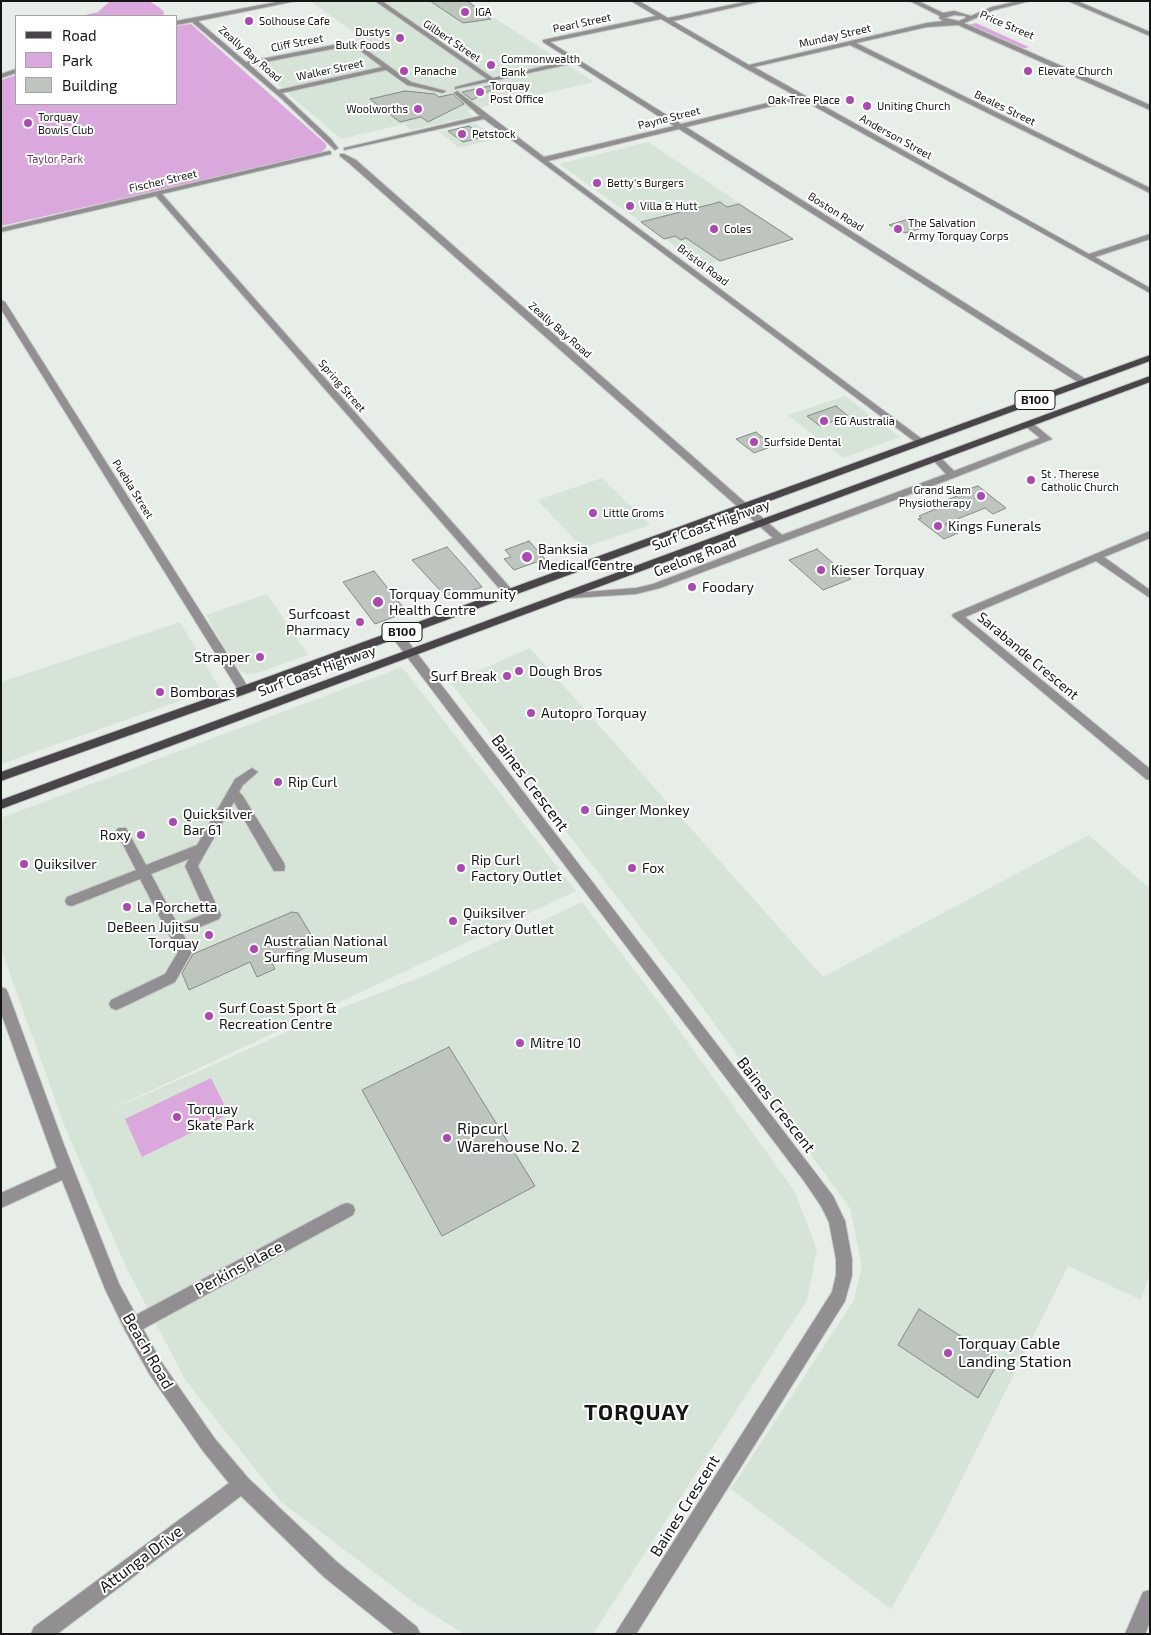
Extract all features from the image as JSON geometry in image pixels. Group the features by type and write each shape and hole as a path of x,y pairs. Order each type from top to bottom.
{"main road":[{"name":"Surf Coast Highway","path":"1,777 244,690 1150,358"},
{"name":"Surf Coast Highway","path":"1,805 1150,379"},
{"path":"921,442 936,458"}],"street":[{"path":"178,24 293,1"},
{"name":"Gilbert Street","path":"378,1 491,79"},
{"name":"Anderson Street","path":"634,1 801,97 1150,291"},
{"path":"662,17 727,1"},
{"path":"662,17 708,12 758,1"},
{"name":"Price Street","path":"913,1 942,17 1150,108"},
{"path":"942,17 1027,1"},
{"path":"1071,1 1150,34"},
{"path":"699,7 708,12"},
{"name":"Price Street","path":"947,8 972,20"},
{"path":"972,20 992,9"},
{"name":"Pearl Street","path":"575,61 545,41 662,17"},
{"name":"Munday Street","path":"927,25 942,17"},
{"name":"Zeally Bay Road","path":"194,20 329,140 332,150"},
{"name":"Price Street","path":"955,22 972,20"},
{"name":"Munday Street","path":"748,67 927,25 955,22"},
{"name":"Cliff Street","path":"244,64 354,43"},
{"name":"Bristol Road","path":"354,43 400,78 414,86 446,91 461,103 472,107"},
{"name":"Beales Street","path":"851,43 1150,191"},
{"name":"Price Street","path":"1023,52 1036,48"},
{"path":"446,91 457,90 491,79 575,61"},
{"name":"Boston Road","path":"575,61 1084,382"},
{"name":"Walker Street","path":"276,92 388,68"},
{"path":"1,76 15,70"},
{"path":"1111,90 1123,87"},
{"name":"Bristol Road","path":"457,90 472,107 485,117 921,442"},
{"path":"1141,95 1150,100"},
{"name":"Payne Street","path":"542,160 801,97"},
{"name":"Fischer Street","path":"1,230 158,194 332,150 344,152 485,117"},
{"name":"Zeally Bay Road","path":"344,152 353,162 762,523"},
{"name":"Spring Street","path":"158,194 509,593"},
{"path":"1088,257 1150,236"},
{"name":"Puebla Street","path":"1,302 244,690"},
{"name":"Geelong Road","path":"558,598 636,591 656,586 953,476 1047,439 1028,424"},
{"path":"936,458 953,476"},
{"path":"762,523 780,539"},
{"name":"Sarabande Crescent","path":"1150,534 957,616 1150,776"},
{"path":"1097,557 1150,596"},
{"name":"Baines Crescent","path":"396,634 809,1176 827,1201 839,1227 844,1259 844,1275 838,1295 625,1634"},
{"path":"174,932 214,915 191,866 239,782 252,772"},
{"path":"233,794 239,799 279,867"},
{"path":"116,1004 170,978 185,952 122,831"},
{"path":"72,901 202,848"},
{"name":"Beach Road","path":"1,992 66,1171 113,1289 132,1326 182,1407 209,1445 242,1484 331,1570 410,1634"},
{"path":"1,1201 66,1171"},
{"name":"Perkins Place","path":"132,1326 346,1210"},
{"name":"Attunga Drive","path":"41,1634 242,1484"},
{"path":"1135,1634 1150,1600"}],"shaded area":[{"path":"468,1 594,82 467,111 473,116 411,130 404,124 341,139 249,60 361,38 312,2"},
{"path":"476,123 497,139 459,148 439,132"},
{"path":"648,142 793,239 703,266 559,164"},
{"path":"845,396 900,437 843,458 788,415"},
{"name":"Little Groms","path":"602,478 650,525 583,548 537,500"},
{"path":"267,594 308,655 257,673 247,674 237,669 206,615"},
{"path":"180,622 219,687 1,764 1,682"},
{"path":"530,648 823,977 1089,835 1150,889 1150,1273 1141,1300 1068,1266 941,1521 891,1609 731,1489 854,1300 862,1266 850,1208 690,991 451,683"},
{"path":"402,667 576,891 97,1116 346,1006 419,978 582,902 661,1005 795,1192 817,1250 807,1300 593,1634 464,1634 416,1604 281,1502 186,1381 126,1267 66,1130 1,949 1,818"}],"green space":[{"path":"110,1 149,1 164,12 163,15 85,15 98,12"},
{"path":"976,23 1029,47 1022,49 968,25"},
{"name":"Taylor Park","path":"191,24 326,144 326,148 320,153 307,157 1,226 1,80 15,75 15,105 178,105 178,26"},
{"name":"Torquay Skate Park","path":"211,1078 229,1114 142,1157 125,1119"}],"building":[{"name":"IGA","path":"430,1 467,1 491,19 463,23"},
{"path":"490,86 491,90 472,100 462,92"},
{"name":"Woolworths","path":"405,91 435,94 439,97 453,94 464,104 428,122 421,117 400,122 370,99"},
{"name":"Petstock","path":"469,126 484,137 463,142 448,131"},
{"name":"Coles","path":"720,202 727,207 739,204 793,239 720,261 686,238 681,240 675,236 664,239 641,222"},
{"path":"912,218 926,227 905,233 889,225"},
{"name":"EG Australia","path":"836,406 848,416 820,426 807,416"},
{"name":"Surfside Dental","path":"756,432 773,446 754,453 736,439"},
{"path":"978,486 1006,508 993,514 985,508 945,524 958,533 944,539 918,519 921,518 919,516 938,508 934,505 965,493 962,491"},
{"name":"Banksia Medical Centre","path":"529,541 545,559 514,570 504,559 511,557 505,550"},
{"path":"447,547 482,587 448,599 412,560"},
{"name":"Kieser Torquay","path":"817,549 851,579 823,590 789,560"},
{"name":"Torquay Community Health Centre","path":"374,571 407,612 375,624 343,582"},
{"name":"Australian National Surfing Museum","path":"292,912 298,913 316,943 272,963 275,969 257,977 250,962 189,990 182,973 193,954"},
{"name":"Ripcurl Warehouse No. 2","path":"449,1047 535,1186 442,1236 362,1090"},
{"name":"Torquay Cable Landing Station","path":"919,1309 999,1361 978,1398 898,1345"}],"place":[{"name":"IGA","path":"465,12"},
{"name":"Solhouse Cafe","path":"249,21"},
{"name":"Dustys Bulk Foods","path":"400,38"},
{"name":"Commonwealth Bank","path":"491,65"},
{"name":"Panache","path":"404,71"},
{"name":"Elevate Church","path":"1028,71"},
{"name":"Torquay Post Office","path":"480,92"},
{"name":"Oak Tree Place","path":"850,100"},
{"name":"Uniting Church","path":"867,106"},
{"name":"Woolworths","path":"418,109"},
{"name":"Torquay Bowls Club","path":"28,123"},
{"name":"Petstock","path":"462,134"},
{"name":"Betty's Burgers","path":"597,183"},
{"name":"Villa & Hutt","path":"630,206"},
{"name":"Coles","path":"714,229"},
{"name":"The Salvation Army Torquay Corps","path":"898,229"},
{"name":"EG Australia","path":"824,421"},
{"name":"Surfside Dental","path":"754,442"},
{"name":"St . Therese Catholic Church","path":"1031,480"},
{"name":"Grand Slam Physiotherapy","path":"981,496"},
{"name":"Little Groms","path":"593,513"},
{"name":"Kings Funerals","path":"938,526"},
{"name":"Banksia Medical Centre","path":"527,557"},
{"name":"Kieser Torquay","path":"821,570"},
{"name":"Foodary","path":"692,587"},
{"name":"Torquay Community Health Centre","path":"378,602"},
{"name":"Surfcoast Pharmacy","path":"360,622"},
{"name":"Strapper","path":"260,657"},
{"name":"Dough Bros","path":"519,671"},
{"name":"Surf Break","path":"507,676"},
{"name":"Bomboras","path":"160,692"},
{"name":"Autopro Torquay","path":"531,713"},
{"name":"Rip Curl","path":"278,782"},
{"name":"Ginger Monkey","path":"585,810"},
{"name":"Quicksilver Bar 61","path":"173,822"},
{"name":"Roxy","path":"141,835"},
{"name":"Quiksilver","path":"24,864"},
{"name":"Rip Curl Factory Outlet","path":"461,868"},
{"name":"Fox","path":"632,868"},
{"name":"La Porchetta","path":"127,907"},
{"name":"Quiksilver Factory Outlet","path":"453,921"},
{"name":"DeBeen Jujitsu Torquay","path":"209,935"},
{"name":"Australian National Surfing Museum","path":"254,949"},
{"name":"Surf Coast Sport & Recreation Centre","path":"209,1016"},
{"name":"Mitre 10","path":"520,1043"},
{"name":"Torquay Skate Park","path":"177,1117"},
{"name":"Ripcurl Warehouse No. 2","path":"447,1138"},
{"name":"Torquay Cable Landing Station","path":"948,1353"}],"district":[{"name":"TORQUAY","path":"637,1413"}]}
